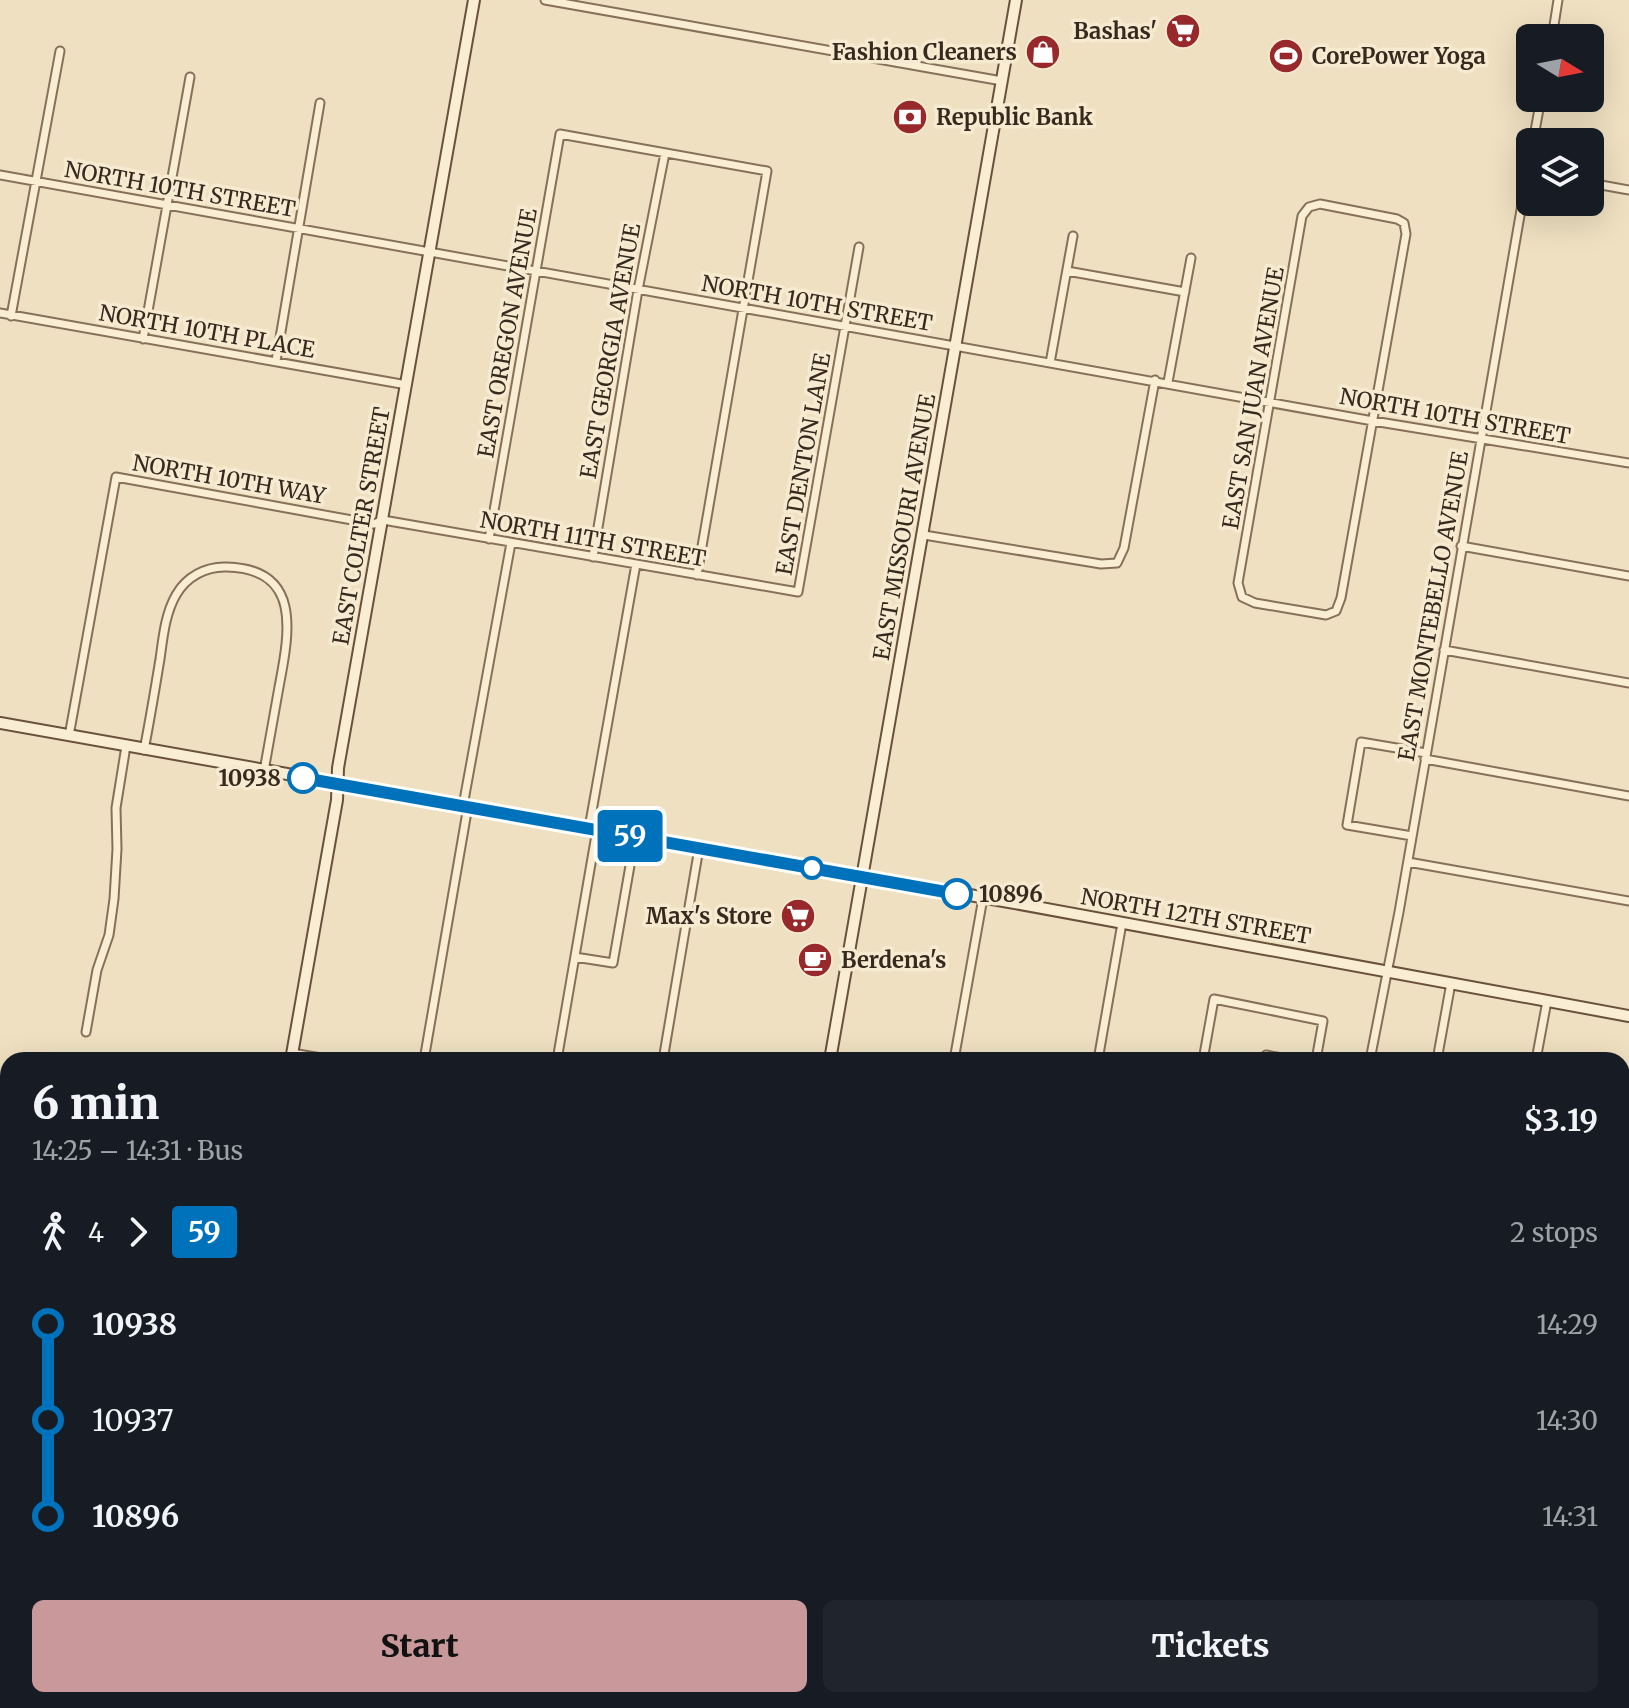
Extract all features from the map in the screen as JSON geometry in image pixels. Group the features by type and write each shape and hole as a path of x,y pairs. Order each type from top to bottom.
{"street":[{"name":"EAST COLTER STREET","path":"292,1052 474,0"},
{"path":"545,0 1002,81"},
{"name":"EAST MISSOURI AVENUE","path":"831,1052 1016,0"},
{"path":"1554,24 1558,0"},
{"path":"11,316 60,51"},
{"path":"143,339 190,77"},
{"path":"276,361 320,103"},
{"name":"EAST OREGON AVENUE","path":"489,539 560,134 665,153"},
{"path":"665,153 767,171 697,575"},
{"name":"EAST GEORGIA AVENUE","path":"593,557 638,290 665,153"},
{"name":"NORTH 10TH STREET","path":"0,175 1480,440 1629,463"},
{"path":"1604,186 1629,190"},
{"name":"EAST SAN JUAN AVENUE","path":"1320,204 1404,223 1406,234 1341,598 1336,611 1326,615 1255,603 1242,597 1238,583 1271,401 1302,216 1309,207 1320,204"},
{"name":"EAST MONTEBELLO AVENUE","path":"1372,1052 1408,862 1521,216"},
{"path":"1050,363 1073,236"},
{"name":"EAST DENTON LANE","path":"798,592 859,247"},
{"path":"1168,382 1191,258"},
{"path":"1067,271 1185,292"},
{"name":"NORTH 10TH PLACE","path":"0,313 407,385"},
{"path":"924,535 1101,564 1117,563 1122,559 1155,380"},
{"name":"NORTH 10TH WAY","path":"69,736 116,477 374,524 383,520"},
{"name":"NORTH 11TH STREET","path":"383,520 798,592"},
{"path":"425,1052 511,543"},
{"path":"1461,546 1629,576"},
{"path":"558,1052 636,564"},
{"path":"144,750 167,617 177,592 196,574 207,569 220,566 245,569 255,571 279,589 288,613 287,644 264,771"},
{"path":"1444,650 1629,683"},
{"name":"NORTH 12TH STREET","path":"0,723 1387,970 1629,1016"},
{"path":"1412,836 1347,825 1361,742 1629,796"},
{"path":"86,1032 97,970 109,935 117,849 116,808 126,746"},
{"path":"575,957 613,963 635,837"},
{"path":"664,1052 699,848"},
{"path":"1408,862 1629,901"},
{"path":"955,1052 983,898"},
{"path":"1099,1052 1122,923"},
{"path":"1438,1052 1451,983"},
{"path":"1204,1052 1214,999 1323,1021 1317,1052"},
{"path":"1537,1052 1547,1001"}],"bus line":[{"name":"59","path":"303,778 957,894"}],"place":[{"name":"Bashas'","path":"1183,31"},
{"name":"Fashion Cleaners","path":"1043,52"},
{"name":"CorePower Yoga","path":"1286,56"},
{"name":"Republic Bank","path":"910,117"},
{"name":"10938","path":"303,778"},
{"name":"10896","path":"957,894"},
{"name":"Max's Store","path":"798,916"},
{"name":"Berdena's","path":"815,960"}]}
